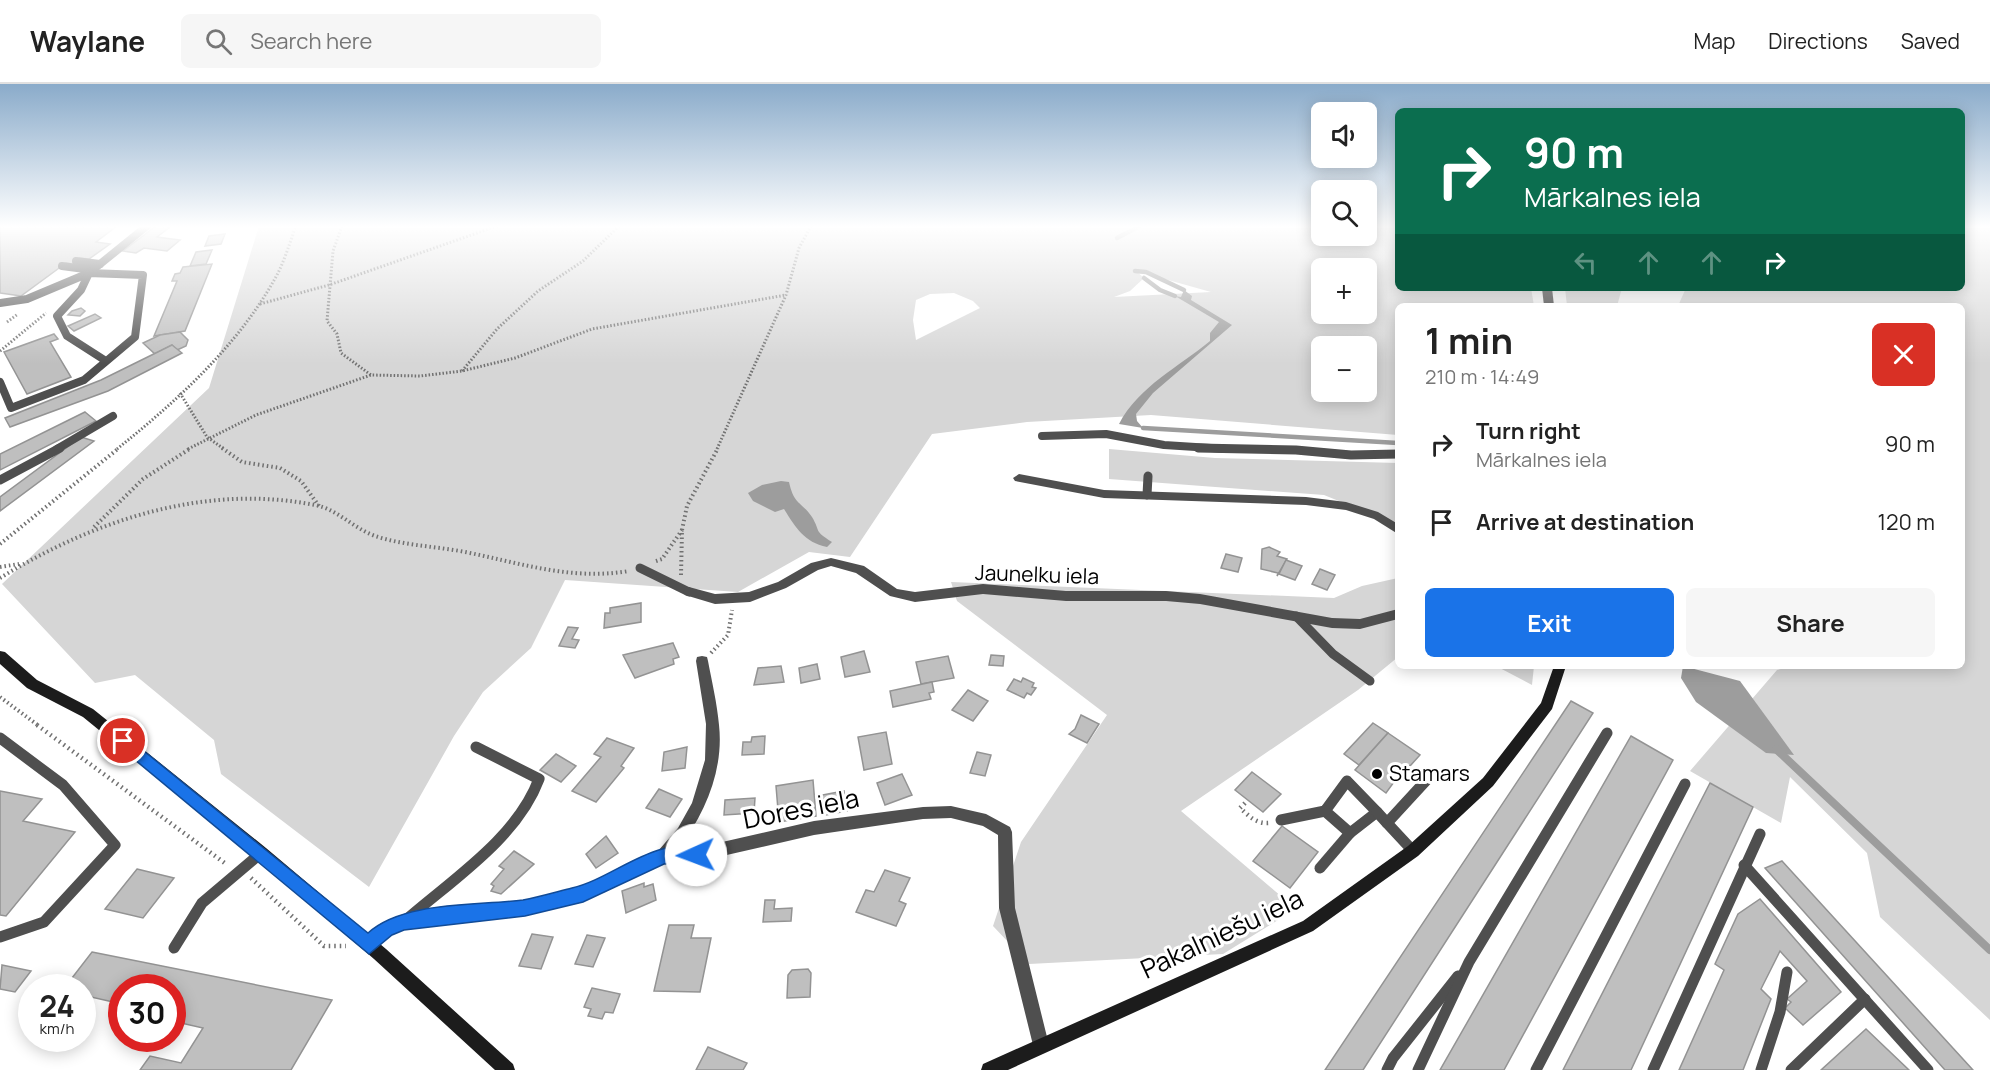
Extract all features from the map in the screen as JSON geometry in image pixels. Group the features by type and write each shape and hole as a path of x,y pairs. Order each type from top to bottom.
{"street":[{"path":"1019,478 1105,494 1274,497 1372,513 1395,526"},
{"name":"Jaunelku iela","path":"689,592 715,598 734,599 766,592 815,566 831,562 860,569 894,593 915,597 983,589 1066,596 1166,596 1200,599 1332,623 1360,624 1395,615"},
{"path":"0,656 32,684 88,712 261,853 369,945 507,1070"},
{"path":"663,856 682,838 703,795 714,744 702,661"},
{"name":"Pakalniešu iela","path":"989,1070 1308,926 1413,851 1488,782 1547,705 1559,669"},
{"name":"Dores iela","path":"369,945 386,929 404,921 525,908 583,894 663,856 696,855 814,828 923,813 951,812 986,820 1005,832 1007,908 1041,1045"}],"lane":[{"path":"0,303 27,298 89,272"},
{"path":"90,272 81,290 57,316 67,336 106,362"},
{"path":"0,412 84,380 135,337 143,275 104,272"},
{"path":"0,382 11,408"},
{"path":"0,480 24,469 113,416"},
{"path":"1042,436 1106,434 1164,445 1215,449 1296,450 1351,455 1395,454"},
{"path":"1147,495 1148,476"},
{"path":"639,568 689,592"},
{"path":"1296,616 1333,654 1371,681"},
{"path":"1418,1070 1469,962 1606,733"},
{"path":"0,738 63,785 115,845 44,922 0,937"},
{"path":"404,921 505,834 530,803 538,779 476,747"},
{"path":"1387,823 1433,773"},
{"path":"1281,820 1325,811 1347,781 1413,851"},
{"path":"1536,1070 1685,784"},
{"path":"1325,811 1350,833"},
{"path":"1320,868 1350,833 1377,812"},
{"path":"1653,1070 1760,834"},
{"path":"174,948 202,903 261,853"},
{"path":"1744,865 1928,1070"},
{"path":"1387,1070 1393,1058 1469,962"},
{"path":"1761,1070 1780,1012 1787,972"},
{"path":"1791,1070 1865,999"}],"path":[{"path":"0,544 84,478 180,393 226,347 260,304 278,272"},
{"path":"331,272 327,321 336,334 340,353 371,375"},
{"path":"260,304 366,272"},
{"path":"462,371 497,329 538,291 566,272"},
{"path":"689,592 680,573 682,531 687,506 730,424 786,295 792,272"},
{"path":"91,529 149,475 207,437 266,409 371,375 420,376 462,371 515,358 592,329 786,295"},
{"path":"0,351 54,307"},
{"path":"7,322 18,314"},
{"path":"180,393 207,437 242,462 280,468 300,481 319,506"},
{"path":"0,578 20,564 91,529 127,517 193,502 239,500 319,506 340,516 364,533 387,539 446,547 545,572 602,577 639,568 662,559 682,531"},
{"path":"0,567 20,564"},
{"path":"702,661 724,642 728,635 734,599"},
{"path":"0,697 238,872 250,878 324,946 369,945"},
{"path":"1245,803 1240,808 1261,825"}],"shaded area":[{"path":"245,272 1137,272 1144,278 1130,291 1114,297 1211,292 1140,272 1311,272 1311,324 1377,324 1377,272 1395,272 1395,291 1532,291 1534,303 1395,303 1395,435 1151,415 1027,422 932,434 850,557 809,552 738,592 565,580 531,648 483,692 454,736 369,887 221,774 214,740 135,675 95,683 2,584 209,388","holes":["954,293 973,301 980,308 916,340 913,320 916,300 930,294"]},
{"path":"1965,272 1990,272 1990,1020 1880,917 1867,853 1790,777 1781,823 1690,771 1777,670 1965,669 1965,303 1679,303 1685,291 1965,291"},
{"path":"1184,290 1192,296 1191,300 1232,325 1153,393 1136,414 1137,421 1143,428 1119,424 1127,411 1148,388 1210,341 1210,333 1219,322 1175,296 1181,297"},
{"path":"1565,291 1621,291 1618,303 1567,303"},
{"path":"1109,449 1215,458 1395,463 1395,524 1324,495 1109,479"},
{"path":"781,481 789,482 796,499 812,517 820,533 832,542 827,547 806,538 784,509 775,512 753,501 748,493 762,485"},
{"path":"1395,579 1395,659 1358,690 1181,811 1296,909 1223,954 1029,964 993,926 1021,842 1107,715 957,601 951,582 1334,598 1362,586"},
{"path":"1502,669 1534,669 1532,685"},
{"path":"1682,669 1694,669 1740,681 1794,755 1766,753 1696,702 1681,678"}],"building":[{"path":"0,272 54,272 21,296 0,293"},
{"path":"209,272 185,331 154,336 177,281 172,281 175,274"},
{"path":"81,308 85,311 80,316 68,315 72,311"},
{"path":"95,314 101,318 74,331 68,326"},
{"path":"180,332 188,340 186,346 177,350 172,345 155,354 143,343 160,335"},
{"path":"54,334 58,339 50,342 71,377 27,394 4,352"},
{"path":"172,345 182,353 108,391 10,427 5,418 101,380"},
{"path":"85,412 96,421 0,470 0,454"},
{"path":"81,437 94,441 0,511 0,497"},
{"path":"1269,547 1280,552 1277,556 1287,559 1277,576 1278,573 1261,569 1262,549"},
{"path":"1226,554 1242,558 1238,572 1221,568"},
{"path":"1286,560 1302,566 1295,580 1279,574"},
{"path":"1320,569 1335,575 1327,590 1312,584"},
{"path":"641,603 641,622 604,628 605,613 610,613 610,608"},
{"path":"568,627 578,628 572,639 579,640 575,648 559,646"},
{"path":"673,643 679,657 673,659 674,664 635,678 623,655"},
{"path":"864,651 870,672 845,677 841,657"},
{"path":"991,655 1004,656 1003,666 989,665"},
{"path":"948,656 954,678 921,684 916,662"},
{"path":"817,664 820,679 801,683 799,668"},
{"path":"781,666 784,682 754,685 758,668"},
{"path":"1023,678 1034,683 1032,687 1036,688 1031,695 1027,693 1024,698 1007,690 1014,679 1021,682"},
{"path":"932,682 934,692 929,693 931,699 893,707 890,691"},
{"path":"968,690 988,701 973,721 952,710"},
{"path":"1571,701 1593,713 1363,1070 1325,1070"},
{"path":"1081,715 1099,724 1087,743 1069,734 1075,729"},
{"path":"1373,723 1388,733 1359,765 1344,754"},
{"path":"886,732 892,764 864,770 858,737"},
{"path":"1388,733 1420,755 1410,766 1407,764 1386,793 1355,770"},
{"path":"765,736 764,754 742,755 743,742 751,742 752,737"},
{"path":"1631,736 1673,760 1504,1070 1440,1070"},
{"path":"607,738 634,748 621,766 624,768 596,802 572,791 601,757 594,754"},
{"path":"687,747 685,768 662,771 664,752"},
{"path":"977,752 991,755 985,776 970,773"},
{"path":"556,754 576,766 561,782 540,770"},
{"path":"1252,772 1281,794 1263,812 1235,790"},
{"path":"902,774 912,795 885,805 877,783"},
{"path":"813,780 816,816 779,822 776,786"},
{"path":"1710,783 1753,807 1631,1070 1563,1070"},
{"path":"659,789 682,799 670,817 646,808"},
{"path":"0,791 42,799 23,821 75,832 6,916 0,915"},
{"path":"844,791 847,811 825,815 822,795"},
{"path":"755,798 754,813 724,815 725,800"},
{"path":"1282,826 1318,852 1290,888 1253,861"},
{"path":"606,836 618,853 596,868 586,854"},
{"path":"514,851 534,864 501,894 491,891 494,886 491,884 504,869 499,866"},
{"path":"1782,861 1973,1070 1945,1070 1765,868"},
{"path":"137,869 174,878 143,918 105,909"},
{"path":"885,870 910,878 899,901 906,904 896,926 856,912 866,890 874,892"},
{"path":"644,883 644,887 653,884 656,900 626,913 622,891"},
{"path":"1760,899 1841,992 1803,1025 1785,1008 1791,1002 1787,999 1807,981 1780,951 1761,989 1771,999 1743,1070 1679,1070 1724,970 1715,964 1738,914"},
{"path":"765,900 775,900 774,909 792,908 791,921 763,922"},
{"path":"669,925 694,925 691,938 711,938 700,992 654,991"},
{"path":"532,934 553,937 541,969 519,966"},
{"path":"587,935 605,938 593,967 575,964"},
{"path":"92,952 332,1000 291,1070 140,1070 150,1056 181,1063 203,1028 186,1024 186,974 108,974 108,1001 96,998 96,974 75,974"},
{"path":"2,965 31,971 29,974 18,974 18,988 15,992 0,989"},
{"path":"808,969 811,973 810,997 787,998 788,975 792,970"},
{"path":"592,988 620,994 613,1013 605,1012 602,1019 588,1016 591,1009 584,1007"},
{"path":"1866,1029 1909,1070 1821,1070"},
{"path":"708,1047 747,1063 743,1070 696,1070"}],"waterway":[{"path":"1146,272 1184,290"},
{"path":"1144,278 1160,290 1175,296"},
{"path":"1143,428 1395,443"},
{"path":"1776,749 1990,950"}],"place":[{"name":"Stamars","path":"1377,774"}],"route":[{"path":"123,741 261,853 369,945 386,929 404,921 525,908 583,894 663,856 696,855"}]}
